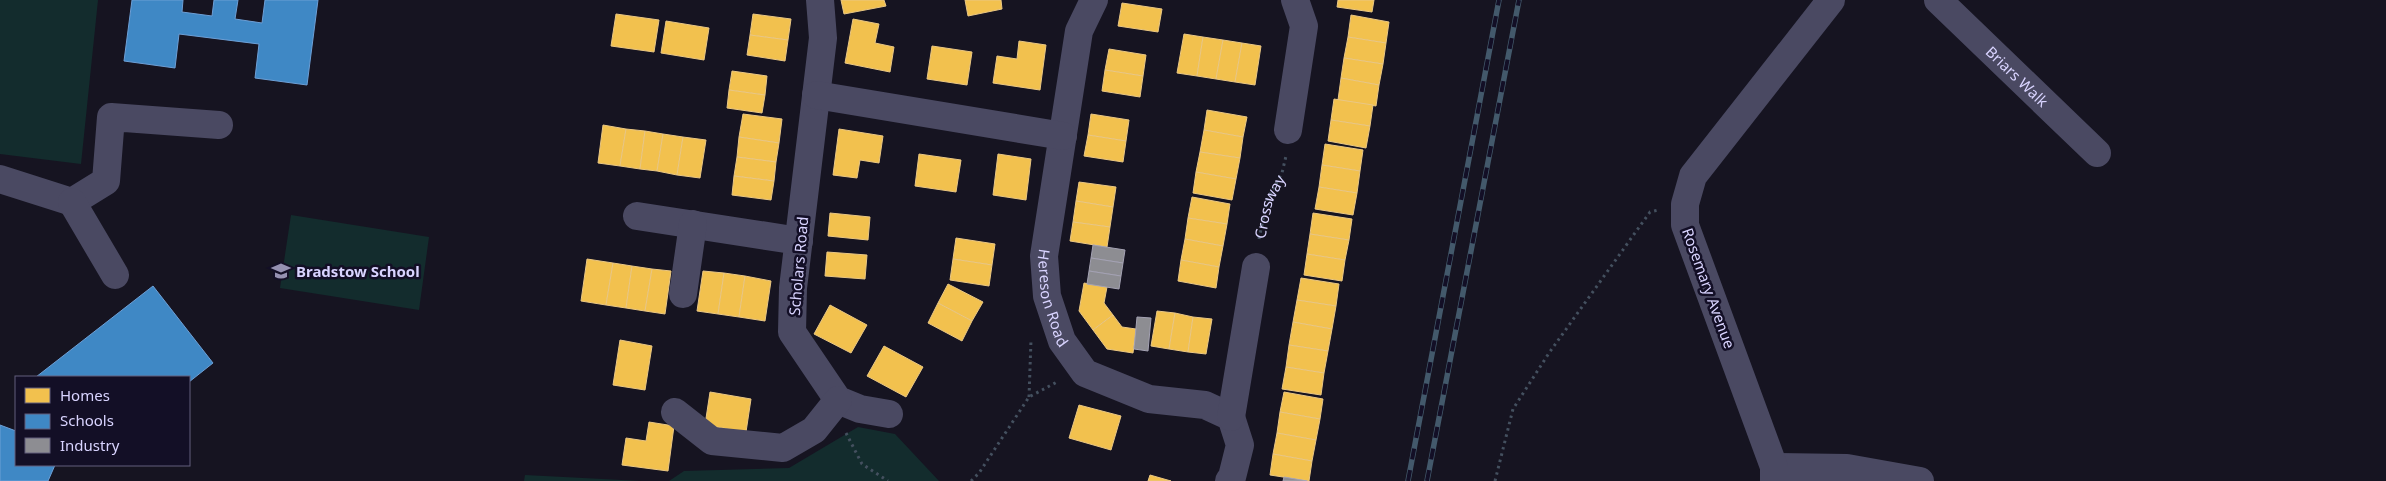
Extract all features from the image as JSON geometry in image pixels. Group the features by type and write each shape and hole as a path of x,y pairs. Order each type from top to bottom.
{"street":[{"name":"Scholars Road","path":"820,0 823,38 793,288 792,332 838,400"},
{"name":"Hereson Road","path":"1094,0 1080,30 1044,256 1048,296 1062,340 1085,373 1149,398 1205,404 1231,417"},
{"path":"1288,130 1304,26 1295,0"},
{"name":"Rosemary Avenue","path":"1774,474 1685,225 1685,204 1693,176 1831,0"},
{"name":"Briars Walk","path":"1938,0 2097,153"},
{"path":"816,95 1063,136"},
{"path":"72,202 106,181 111,117 219,125"},
{"path":"0,180 72,202 115,275"},
{"path":"637,216 799,241"},
{"path":"683,294 693,224"},
{"path":"1229,481 1232,477 1240,445 1231,417 1256,267"},
{"path":"676,412 712,441 783,448 814,430 838,400 860,409 889,414"},
{"path":"1774,474 1847,468 1920,481"}],"path":[{"name":"Crossway","path":"1256,267 1258,242 1267,200 1282,173 1288,145 1288,130"},
{"path":"1495,481 1513,409 1549,353 1650,212 1685,204"},
{"path":"971,481 979,473 1029,397"},
{"path":"838,400 846,434 862,464 883,480 888,481"}],"green space":[{"path":"0,0 98,0 81,164 0,154"},
{"path":"291,215 429,237 419,310 280,288"},
{"path":"858,427 895,434 939,481 669,481 684,471 789,468"},
{"path":"525,475 641,481 524,481"}],"building: Homes":[{"path":"841,0 884,0 886,6 844,14"},
{"path":"965,0 1001,0 1002,9 968,16"},
{"path":"1338,0 1374,0 1372,12 1337,7"},
{"path":"1122,3 1162,9 1158,32 1118,26"},
{"path":"616,14 659,20 654,52 611,46"},
{"path":"753,14 791,19 788,40 750,35"},
{"path":"1351,15 1389,22 1386,43 1348,37"},
{"path":"853,19 879,24 875,43 894,47 890,72 845,63"},
{"path":"666,21 709,28 704,60 661,53"},
{"path":"1184,34 1203,37 1197,76 1177,73"},
{"path":"750,35 788,40 785,61 747,55"},
{"path":"1203,37 1223,40 1216,79 1197,76"},
{"path":"1348,37 1386,43 1383,64 1344,58"},
{"path":"1223,40 1242,43 1235,82 1216,79"},
{"path":"1019,41 1046,45 1040,90 993,83 997,56 1017,59"},
{"path":"1242,43 1261,46 1255,85 1235,82"},
{"path":"932,46 972,52 967,85 927,79"},
{"path":"1109,49 1146,55 1143,76 1105,70"},
{"path":"1344,58 1383,64 1379,85 1341,78"},
{"path":"1105,70 1143,76 1140,97 1102,91"},
{"path":"732,71 767,76 765,95 729,90"},
{"path":"1341,78 1379,85 1376,106 1338,100"},
{"path":"729,90 765,95 762,113 727,108"},
{"path":"1334,99 1373,105 1370,126 1331,120"},
{"path":"1207,110 1247,117 1243,137 1204,130"},
{"path":"743,114 782,119 779,143 739,137"},
{"path":"1091,114 1129,120 1126,141 1088,135"},
{"path":"1331,120 1370,126 1366,148 1328,141"},
{"path":"603,125 626,129 620,166 598,163"},
{"path":"626,129 645,131 640,169 620,166"},
{"path":"839,129 883,136 879,163 860,160 857,178 833,175"},
{"path":"1204,130 1243,137 1240,158 1200,152"},
{"path":"645,131 663,134 657,171 640,169"},
{"path":"663,134 683,137 677,175 657,171"},
{"path":"1088,135 1126,141 1123,162 1084,156"},
{"path":"683,137 706,140 700,178 677,175"},
{"path":"739,137 779,143 776,162 737,157"},
{"path":"1325,144 1363,150 1360,171 1322,165"},
{"path":"1200,152 1240,158 1236,179 1196,172"},
{"path":"919,154 961,160 956,192 915,186"},
{"path":"998,154 1031,159 1026,200 993,195"},
{"path":"737,157 776,162 774,181 734,176"},
{"path":"1322,165 1360,171 1357,193 1319,187"},
{"path":"1196,172 1236,179 1232,200 1193,193"},
{"path":"734,176 774,181 771,200 732,195"},
{"path":"1079,182 1116,187 1113,207 1076,201"},
{"path":"1319,187 1357,193 1353,215 1315,209"},
{"path":"1192,197 1230,204 1227,224 1188,218"},
{"path":"1076,201 1113,207 1110,227 1073,222"},
{"path":"830,213 870,217 868,240 828,236"},
{"path":"1313,213 1352,219 1349,240 1310,234"},
{"path":"1188,218 1227,224 1223,246 1185,239"},
{"path":"1073,222 1110,227 1107,247 1070,241"},
{"path":"1310,234 1349,240 1345,260 1307,254"},
{"path":"956,238 995,244 992,265 953,259"},
{"path":"1185,239 1223,246 1219,267 1181,260"},
{"path":"827,252 867,255 865,279 825,276"},
{"path":"1307,254 1345,260 1342,281 1304,275"},
{"path":"587,259 613,263 606,305 581,301"},
{"path":"953,259 992,265 989,286 950,280"},
{"path":"1181,260 1219,267 1216,288 1178,281"},
{"path":"613,263 632,266 626,308 606,305"},
{"path":"632,266 652,269 645,311 626,308"},
{"path":"652,269 671,271 665,314 645,311"},
{"path":"703,271 724,273 718,314 697,311"},
{"path":"724,273 745,276 739,317 718,314"},
{"path":"745,276 771,281 765,321 739,317"},
{"path":"1301,278 1339,284 1336,306 1297,300"},
{"path":"1084,283 1107,287 1104,303 1113,315 1093,330 1079,311"},
{"path":"948,284 983,302 972,321 938,303"},
{"path":"1297,300 1336,306 1332,329 1293,322"},
{"path":"938,303 972,321 962,341 928,323"},
{"path":"830,305 867,325 851,353 814,334"},
{"path":"1157,311 1175,313 1169,349 1151,346"},
{"path":"1175,313 1193,317 1188,352 1169,349"},
{"path":"1113,315 1122,327 1136,329 1133,353 1107,349 1093,330"},
{"path":"1193,317 1212,319 1206,354 1188,352"},
{"path":"1293,322 1332,329 1328,351 1289,345"},
{"path":"620,340 652,346 645,390 613,385"},
{"path":"1289,345 1328,351 1324,373 1286,367"},
{"path":"884,346 923,367 906,397 867,376"},
{"path":"1286,367 1324,373 1321,395 1282,389"},
{"path":"710,392 751,399 746,432 705,425"},
{"path":"1284,392 1323,399 1320,419 1280,412"},
{"path":"1079,405 1121,416 1111,450 1069,438"},
{"path":"1280,412 1320,419 1316,440 1277,433"},
{"path":"649,422 674,426 668,471 622,465 626,438 646,441"},
{"path":"1277,433 1316,440 1312,461 1273,454"},
{"path":"1273,454 1312,461 1309,481 1270,475"},
{"path":"1150,475 1171,481 1148,481"}],"building: Schools":[{"path":"132,0 183,0 182,12 212,16 214,0 238,0 235,19 262,23 265,0 318,0 307,85 255,78 259,44 179,34 175,68 124,61"},
{"path":"153,286 213,363 190,381 190,376 37,376"},
{"path":"0,425 15,431 15,466 55,466 48,481 0,481"}],"building: Industry":[{"path":"1093,245 1125,250 1123,263 1091,258"},
{"path":"1091,258 1123,263 1121,276 1089,271"},
{"path":"1089,271 1121,276 1119,289 1087,284"},
{"path":"1137,317 1151,318 1148,351 1134,349"},
{"path":"1284,477 1307,481 1283,481"}],"railway":[{"path":"1408,481 1499,0"},
{"path":"1427,481 1519,0"}],"place":[{"name":"Bradstow School","path":"281,271"}]}
